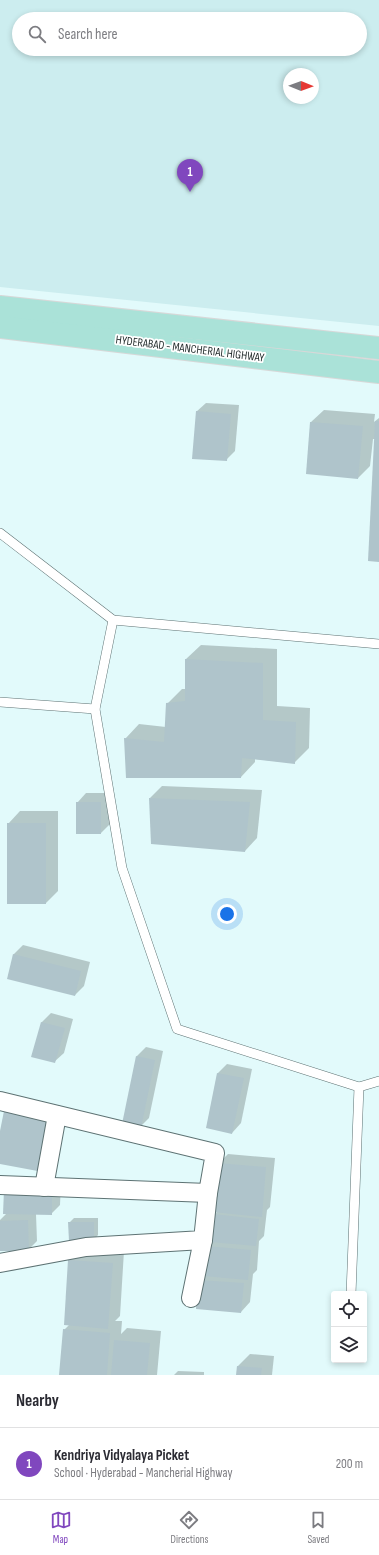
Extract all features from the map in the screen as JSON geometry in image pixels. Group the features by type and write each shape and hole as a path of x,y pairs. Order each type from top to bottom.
{"main road":[{"name":"HYDERABAD - MANCHERIAL HIGHWAY","path":"0,307 379,348"},
{"name":"HYDERABAD - MANCHERIAL HIGHWAY","path":"0,327 379,372"}],"street":[{"path":"0,1101 215,1153 208,1193 203,1240 192,1298"},
{"path":"44,1187 57,1115"},
{"path":"0,1185 208,1193"},
{"path":"0,1263 86,1247 203,1240"}],"lane":[{"path":"0,533 113,620 379,644"},
{"path":"113,620 95,709 122,868 177,1029 359,1087 379,1081"},
{"path":"0,702 95,709"},
{"path":"351,1291 359,1087"}],"shaded area":[{"path":"0,0 379,0 379,326 0,287"}],"building":[{"path":"196,411 231,414 227,461 192,459"},
{"path":"375,421 379,421 379,562 368,561"},
{"path":"310,422 363,426 358,479 306,474"},
{"path":"185,659 263,663 263,720 296,722 295,764 242,758 241,778 126,778 124,738 164,742 166,703 185,701"},
{"path":"149,798 250,802 245,852 151,844"},
{"path":"76,802 101,802 101,834 76,834"},
{"path":"7,823 46,823 46,904 7,904"},
{"path":"13,954 81,971 75,996 7,979"},
{"path":"41,1022 65,1028 55,1063 31,1057"},
{"path":"136,1056 155,1060 141,1128 122,1124"},
{"path":"217,1073 244,1078 232,1134 206,1128"},
{"path":"4,1111 53,1120 43,1172 0,1164 0,1131"},
{"path":"218,1163 266,1167 262,1217 213,1212"},
{"path":"4,1190 52,1191 52,1215 3,1214"},
{"path":"213,1214 259,1219 256,1246 210,1242"},
{"path":"28,1220 29,1251 0,1251 0,1221"},
{"path":"68,1222 94,1222 94,1241 69,1241"},
{"path":"206,1246 251,1250 248,1280 203,1276"},
{"path":"68,1260 113,1263 108,1329 64,1325"},
{"path":"198,1280 244,1283 241,1313 196,1309"},
{"path":"63,1329 110,1333 107,1375 59,1375"},
{"path":"114,1340 150,1343 147,1375 111,1375"},
{"path":"237,1366 262,1368 261,1375 236,1375"}],"place":[{"name":"Kendriya Vidyalaya Picket","path":"190,192"}]}
